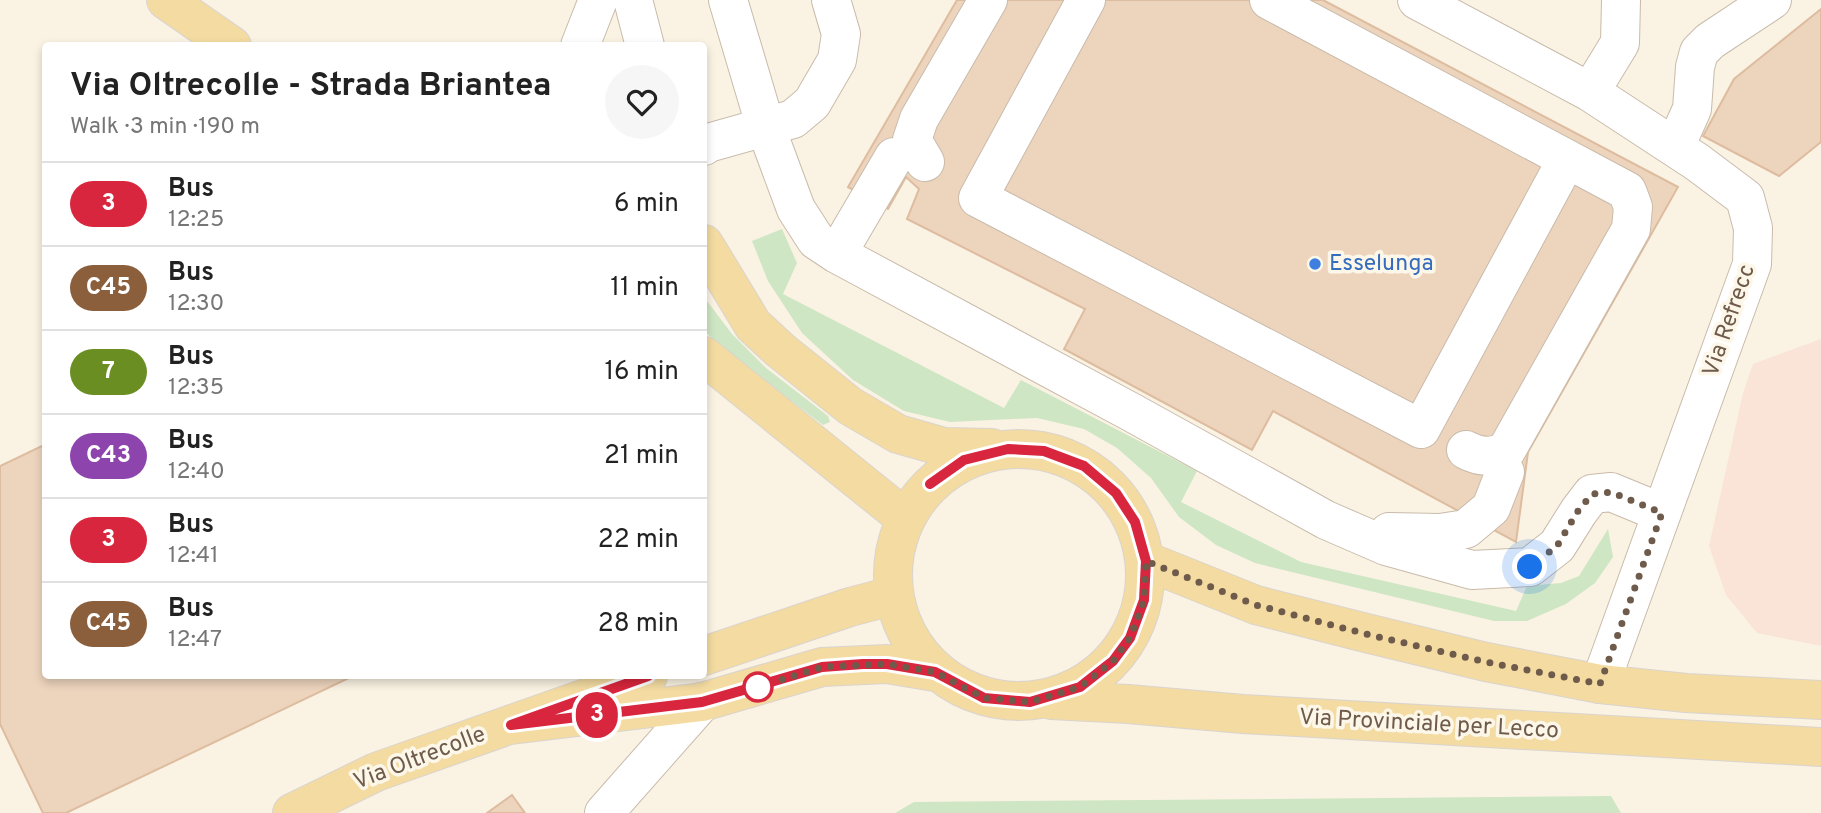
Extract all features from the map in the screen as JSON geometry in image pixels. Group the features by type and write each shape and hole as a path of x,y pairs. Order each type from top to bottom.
{"main road":[{"path":"166,0 226,42"},
{"path":"707,249 753,325 850,406 898,434 944,446 1044,451 1084,466 1116,493 1135,522 1146,561 1144,600 1130,638 1113,661 1080,687 1038,700"},
{"path":"707,358 905,518"},
{"path":"935,672 926,664 900,623 892,596 895,547 905,518 930,484 964,460 1008,449"},
{"path":"1146,561 1256,605 1486,662 1600,684 1686,693 1821,700"},
{"path":"707,655 850,607 892,596"},
{"name":"Via Oltrecolle","path":"511,725 702,702 822,667 887,664 935,672"},
{"name":"Via Provinciale per Lecco","path":"935,672 984,698 1030,702 1038,700 1128,704 1243,714 1821,747"},
{"name":"Via Oltrecolle","path":"292,813 376,772 640,679"}],"street":[{"path":"582,42 598,0"},
{"path":"632,0 644,42"},
{"path":"728,0 766,128 796,209 816,240 837,254 1326,520 1386,546 1472,570 1530,567 1557,546 1578,511 1592,494 1611,492 1662,513"},
{"path":"707,144 793,119 812,103 837,60 841,34 831,0"},
{"path":"837,254 909,159 919,119 988,0"},
{"path":"1086,0 978,198 1421,429 1567,159"},
{"path":"1269,0 1627,191 1633,207 1631,229 1506,451 1495,456 1479,456 1466,450"},
{"name":"Via Refrecc","path":"1417,0 1590,92 1675,147 1745,198 1753,228 1752,264 1600,684"},
{"path":"1590,92 1620,43 1621,0"},
{"path":"1675,147 1692,109 1695,66 1699,52 1710,41 1772,0"},
{"path":"1326,520 1393,533 1440,533 1466,529 1490,508 1505,472"},
{"path":"604,813 702,702"}],"shaded area":[{"path":"1821,339 1821,646 1757,633 1726,595 1709,546 1743,393 1753,364"}],"green space":[{"path":"782,229 797,263 783,294 1004,408 1021,380 1197,471 1181,502 1301,562 1516,611 1527,586 1561,583 1579,576 1608,529 1613,557 1595,583 1566,604 1527,621 1494,621 1255,563 1216,545 1179,517 1151,478 1117,448 1084,429 1037,418 950,422 904,411 853,380 802,333 768,281 752,241"},
{"path":"707,301 732,334 766,368 828,416 830,422 823,425 707,334"},
{"path":"1611,796 1621,813 895,813 914,802"}],"building":[{"name":"Esselunga","path":"957,0 1323,0 1678,187 1528,452 1516,542 1273,411 1252,450 1064,349 1085,309 907,219 919,189 906,177 888,209 848,187"},
{"path":"1821,9 1821,142 1779,176 1703,136 1734,79"},
{"path":"42,446 42,679 347,679 66,813 43,813 0,724 0,466"},
{"path":"512,795 525,813 487,813"}],"bus line":[{"name":"3","path":"640,679 511,725 702,702 822,667 863,664 887,664 935,672 984,698 1030,702 1080,687 1113,661 1130,638 1144,600 1146,561 1135,522 1116,493 1084,466 1044,451 1008,449 964,460 930,484"}],"place":[{"name":"Esselunga","path":"1315,264"}],"route":[{"path":"758,687 822,667 887,664 935,672 984,698 1030,702 1080,687 1113,661 1130,638 1144,600 1146,561 1256,605 1486,662 1600,684 1662,513 1611,492 1592,494 1578,511 1557,546 1530,567"}]}
